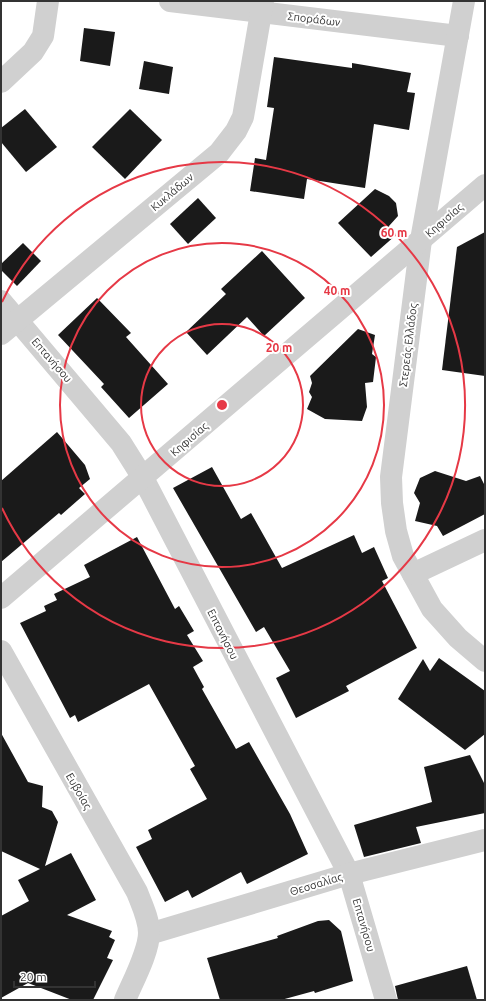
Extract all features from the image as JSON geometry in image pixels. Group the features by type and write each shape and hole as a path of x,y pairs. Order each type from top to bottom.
{"street":[{"path":"1,82 33,52 43,36 48,1"},
{"name":"Σποράδων","path":"170,1 262,7 458,36"},
{"name":"Στερεάς Ελλάδος","path":"464,1 421,240 391,477 392,503 396,531 403,556 432,610 458,638 485,662"},
{"name":"Κυκλάδων","path":"1,334 17,319 219,153 232,137 243,117 262,7"},
{"name":"Κηφισίας","path":"1,598 485,185"},
{"name":"Επτανήσου","path":"1,301 121,443 143,478 349,874 386,1000"},
{"path":"413,574 485,540"},
{"name":"Ευβοίας","path":"1,651 137,892 146,916 149,934"},
{"name":"Θεσσαλίας","path":"149,934 349,874 485,840"},
{"path":"125,1000 141,964 149,934"}],"building":[{"path":"84,28 115,32 110,66 80,61"},
{"path":"274,57 352,68 352,63 411,73 407,92 415,93 409,130 374,124 365,188 307,179 304,199 250,191 255,158 266,160 274,108 267,107"},
{"path":"144,61 173,67 169,94 139,89"},
{"path":"25,109 57,147 26,172 1,142 1,128"},
{"path":"130,109 162,140 125,179 92,147"},
{"path":"375,189 389,196 396,203 398,216 389,226 396,235 371,257 338,223"},
{"path":"198,198 216,218 188,244 170,224"},
{"path":"485,232 485,376 442,370 457,247"},
{"path":"23,243 41,261 17,286 1,270 1,264"},
{"path":"262,251 305,298 264,336 247,317 207,355 186,332 226,294 221,289"},
{"path":"97,298 131,333 126,337 168,384 129,418 101,387 104,384 58,335"},
{"path":"358,329 375,335 372,354 376,357 373,382 365,383 367,407 362,421 325,419 307,409 312,397 309,392 312,383 310,376"},
{"path":"57,432 85,465 90,479 79,488 85,494 61,515 59,513 1,562 1,481"},
{"path":"212,467 241,519 251,513 282,568 354,535 362,553 374,547 388,578 382,581 417,648 346,686 349,691 296,718 276,678 290,671 264,627 256,632 173,488"},
{"path":"435,471 466,481 480,476 485,486 485,514 443,536 437,526 415,521 420,503 414,493 420,478"},
{"path":"137,537 175,609 179,606 194,631 187,635 203,661 193,667 204,687 202,689 236,749 249,742 290,814 308,854 247,884 241,872 192,898 188,890 165,902 136,847 152,839 148,830 207,799 190,769 195,766 149,684 78,722 75,715 70,718 20,623 46,611 44,606 57,600 54,594 90,577 84,565"},
{"path":"439,658 485,691 485,734 465,750 398,699 423,659 430,671"},
{"path":"1,733 28,782 43,786 42,807 52,811 58,822 45,866 71,853 96,900 67,915 112,931 109,937 115,940 107,958 113,960 93,1000 72,1000 28,983 1,998 1,916 29,901 18,880 40,869 1,851"},
{"path":"470,755 485,785 485,813 416,827 421,843 364,857 354,825 432,802 424,767"},
{"path":"329,920 341,931 353,981 315,993 314,991 281,1000 220,1000 207,958 278,938 277,936 318,921"},
{"path":"467,966 477,1000 398,1000 395,986"}]}
